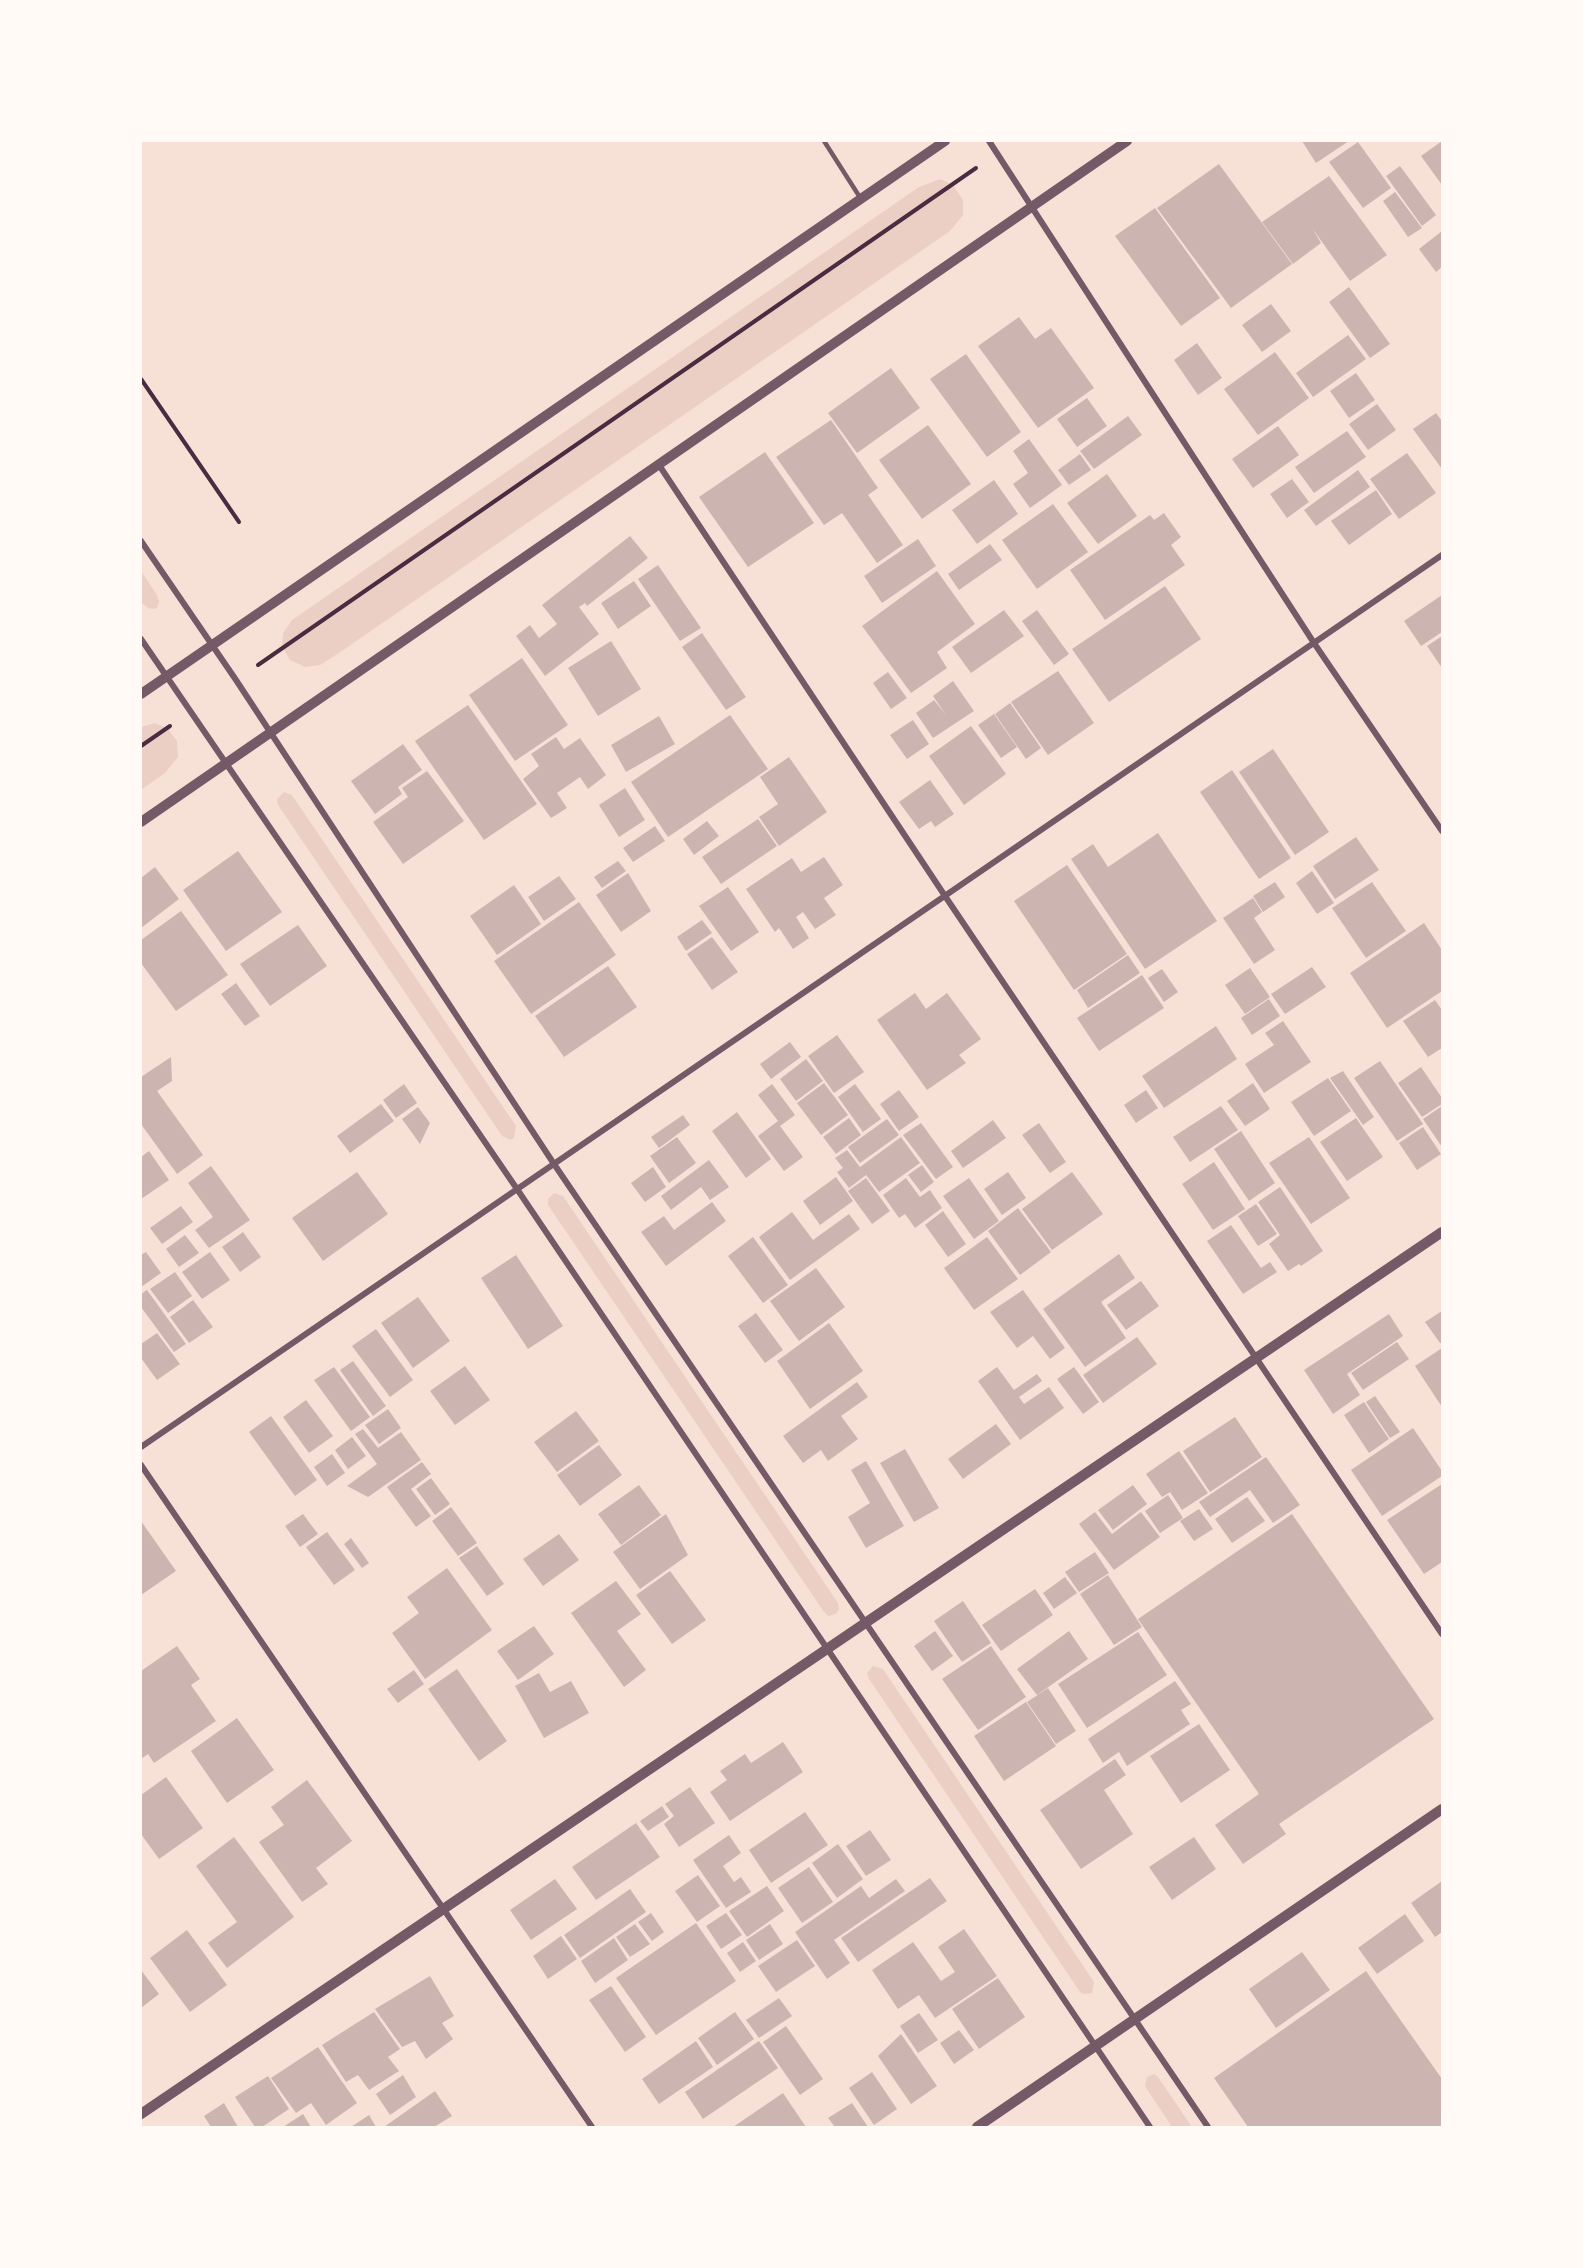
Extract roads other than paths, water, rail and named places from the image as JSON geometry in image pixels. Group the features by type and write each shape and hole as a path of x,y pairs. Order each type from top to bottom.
{"street":[{"path":"141,694 945,141"},
{"path":"989,141 1314,643 1442,831"},
{"path":"141,822 1127,141"},
{"path":"659,465 945,896 1442,1634"},
{"path":"141,541 236,680 554,1164 1208,2127"},
{"path":"141,1447 1442,555"},
{"path":"141,639 517,1190 1150,2127"},
{"path":"141,2114 1442,1232"},
{"path":"141,1465 592,2127"},
{"path":"978,2127 1442,1809"}],"lane":[{"path":"824,141 861,199"}]}
